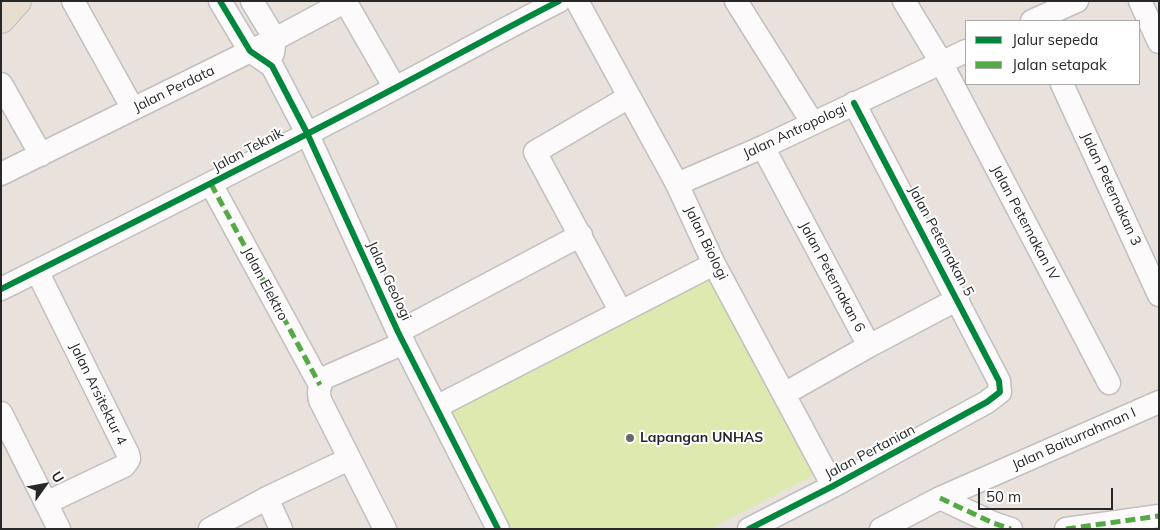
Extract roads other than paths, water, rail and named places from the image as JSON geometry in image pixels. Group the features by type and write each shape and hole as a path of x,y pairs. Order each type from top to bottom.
{"main road":[{"path":"1,19 17,1"}],"street":[{"path":"73,1 133,109"},
{"path":"220,1 250,51"},
{"path":"252,1 275,39 272,66"},
{"path":"346,1 396,88"},
{"name":"Jalan Perdata","path":"1,174 275,39 346,1"},
{"name":"Jalan Teknik","path":"1,289 211,184 396,88 493,34 559,1"},
{"name":"Jalan Biologi","path":"577,1 677,184 714,264 833,486"},
{"path":"736,1 812,122"},
{"name":"Jalan Peternakan IV","path":"904,1 941,62 1109,383"},
{"path":"1035,20 1077,1"},
{"path":"1140,1 1159,42"},
{"name":"Jalan Geologi","path":"250,51 272,66 307,133 401,337 498,529"},
{"name":"Jalan Antropologi","path":"677,184 965,51"},
{"path":"1,84 41,155"},
{"name":"Jalan Peternakan 3","path":"1062,85 1159,295"},
{"path":"621,312 535,152 629,96"},
{"name":"Jalan Peternakan 5","path":"854,103 958,299 999,381 1000,392"},
{"name":"Jalan Peternakan 6","path":"763,146 869,346 958,299"},
{"name":"Jalan Elektro","path":"211,184 320,385 318,392 320,400 385,529"},
{"path":"320,385 324,378 401,337 580,235"},
{"path":"436,407 714,264"},
{"name":"Jalan Arsitektur 4","path":"37,271 128,454 128,459 124,466 46,503"},
{"path":"784,394 869,346"},
{"name":"Jalan Pertanian","path":"749,529 833,486 987,402 1000,392"},
{"name":"Jalan Baiturrahman I","path":"881,529 940,498 1159,402"},
{"path":"1,412 59,529"},
{"path":"210,529 267,498 349,458"},
{"path":"267,498 281,529"},
{"path":"940,498 993,523 1011,529"},
{"path":"1066,529 1159,516"}],"place":[{"name":"Lapangan UNHAS","path":"630,438"}]}
